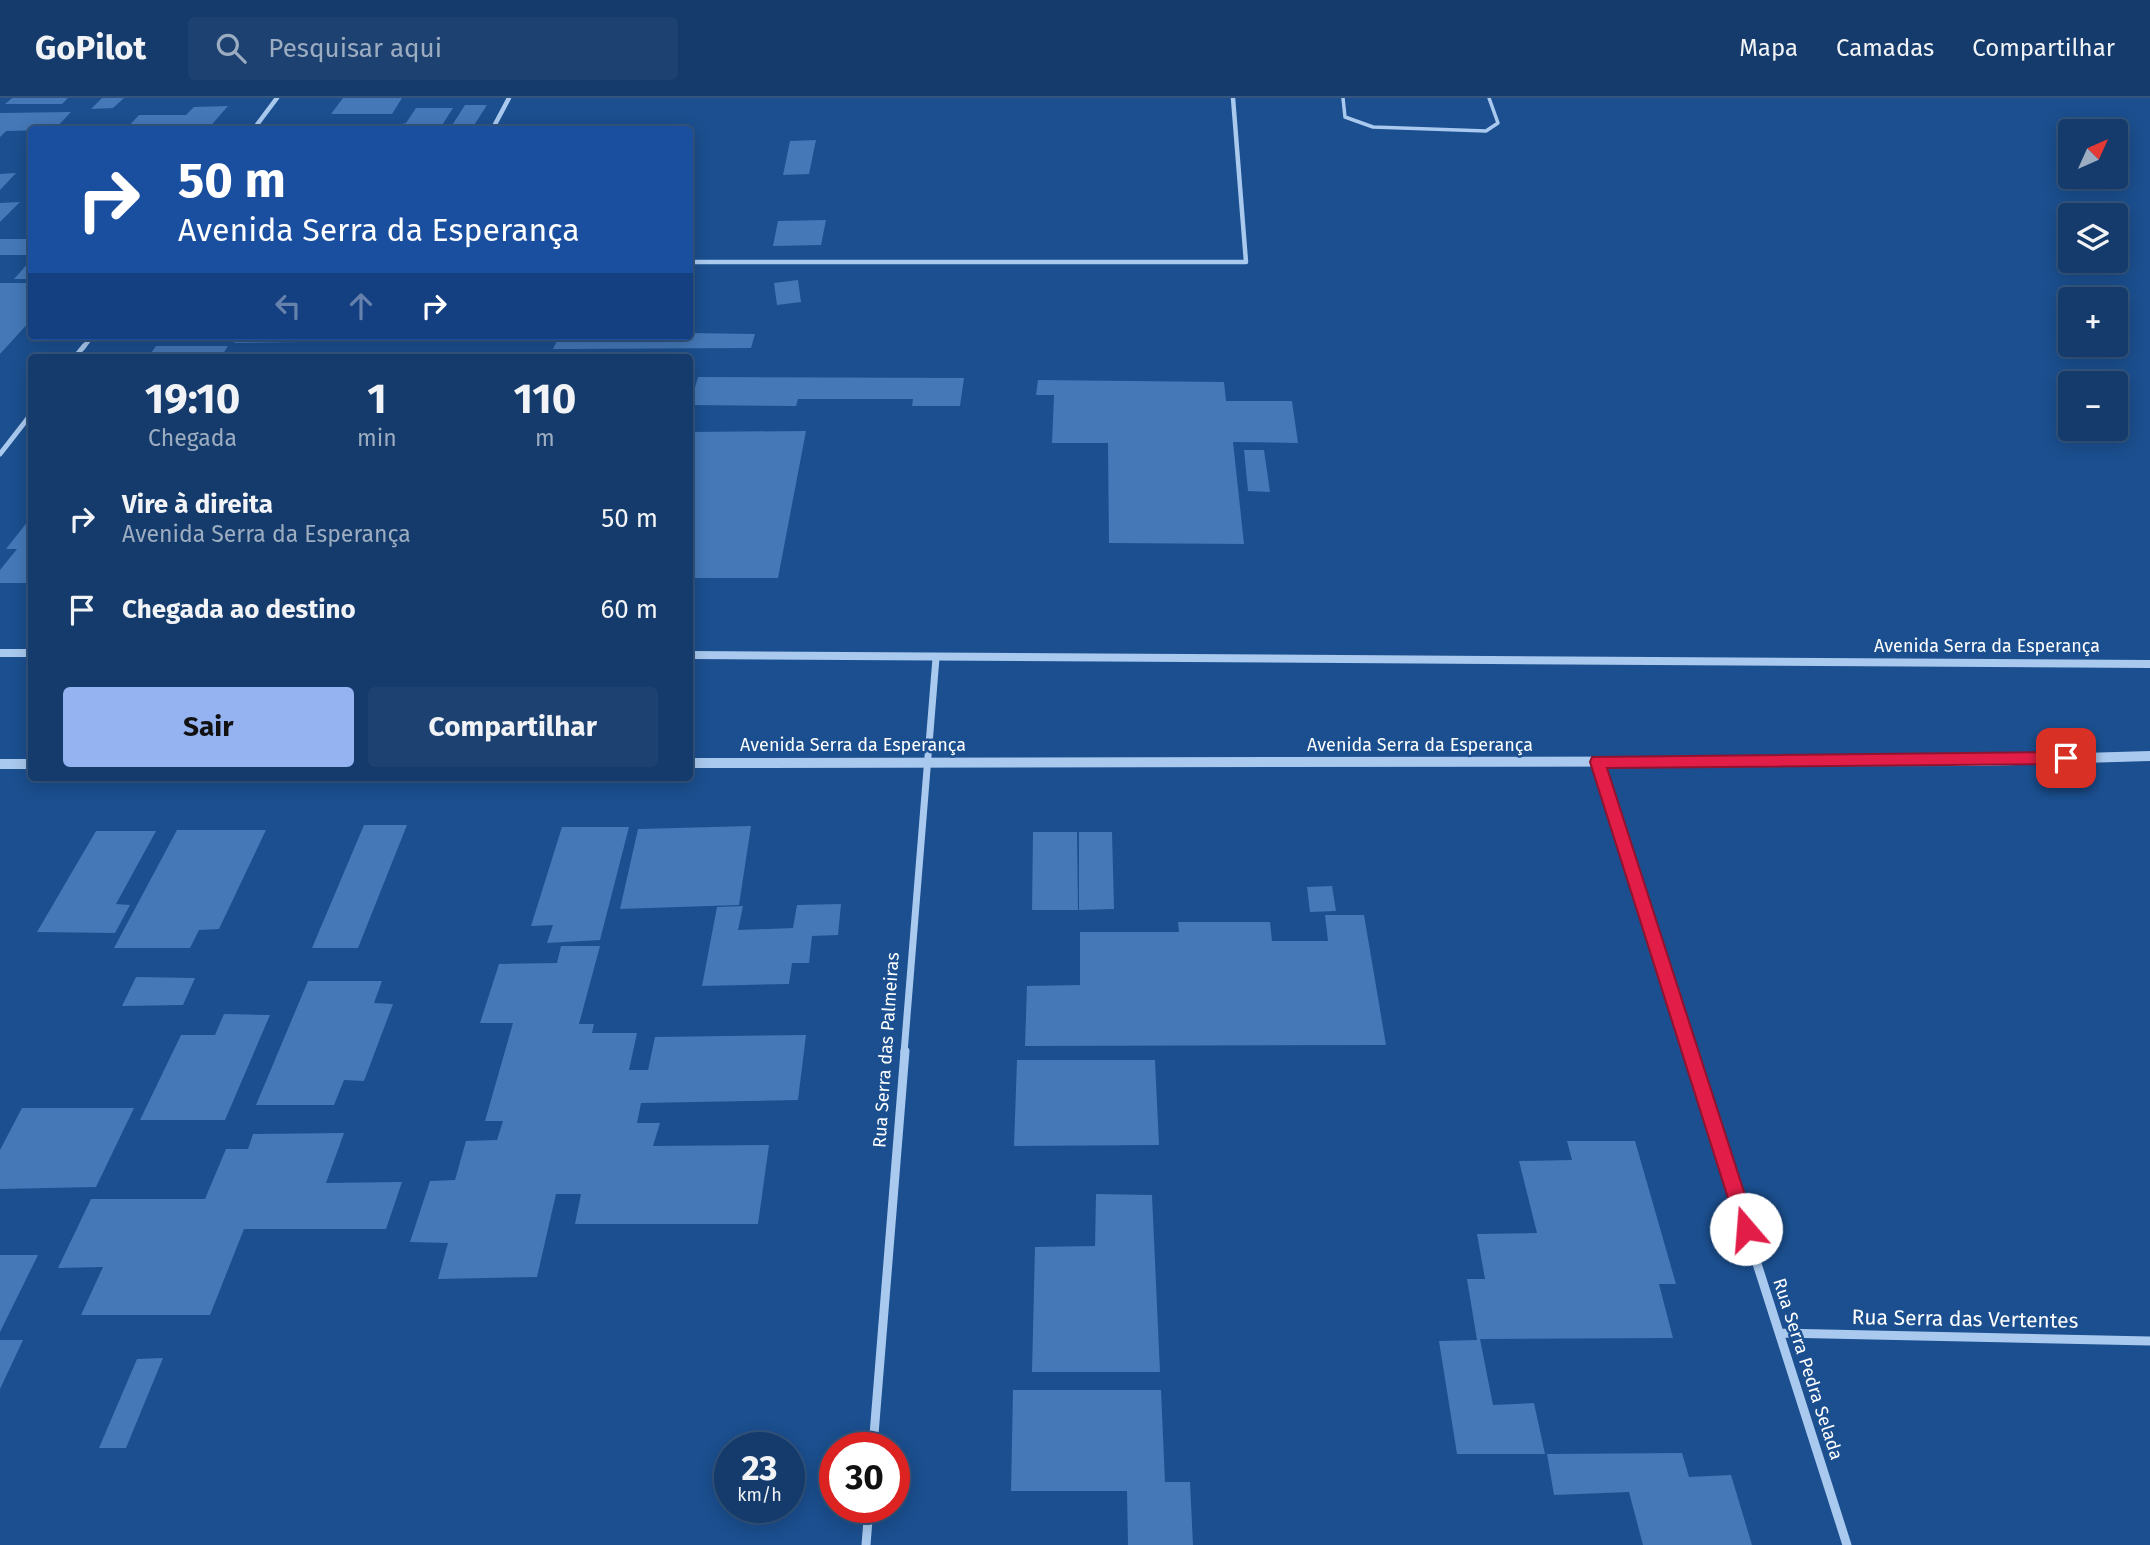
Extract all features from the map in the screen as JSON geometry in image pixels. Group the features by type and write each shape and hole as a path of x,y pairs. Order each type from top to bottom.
{"street":[{"path":"256,126 277,98"},
{"path":"494,126 509,98"},
{"path":"693,262 1246,262 1233,98"},
{"path":"77,354 89,340"},
{"path":"0,454 28,418"},
{"path":"0,653 28,653"},
{"name":"Avenida Serra da Esperança","path":"693,655 2150,664"},
{"name":"Rua Serra das Palmeiras","path":"874,1432 925,763 936,656"},
{"name":"Avenida Serra da Esperança","path":"693,763 1983,761 2150,756"},
{"name":"Rua Serra Pedra Selada","path":"1597,762 1847,1545"},
{"path":"0,764 28,764"},
{"name":"Rua Serra das Vertentes","path":"1780,1333 2150,1341"},
{"path":"866,1545 868,1523"}],"lane":[{"path":"1343,98 1345,117 1373,127 1486,131 1498,123 1489,98"}],"building":[{"path":"12,98 68,98 62,104 5,104"},
{"path":"102,98 124,98 113,108 91,109"},
{"path":"343,98 402,98 392,114 331,114"},
{"path":"465,105 487,105 474,126 452,126"},
{"path":"228,106 210,126 129,126 139,115 186,115 194,107"},
{"path":"416,108 453,108 442,126 396,126 406,123"},
{"path":"71,112 58,126 28,126 28,131 6,131 0,137 0,113"},
{"path":"816,140 809,174 783,175 790,141"},
{"path":"16,173 0,190 0,174"},
{"path":"20,202 0,222 0,203"},
{"path":"826,220 821,245 773,246 778,221"},
{"path":"0,239 28,239 28,255 0,255"},
{"path":"28,263 28,279 14,279"},
{"path":"798,280 801,302 777,305 774,283"},
{"path":"0,283 28,283 28,323 0,354"},
{"path":"693,333 755,334 751,348 553,349 557,340 693,340"},
{"path":"236,340 300,340 299,342 234,343"},
{"path":"156,346 228,346 223,354 150,354"},
{"path":"698,377 964,378 960,406 912,406 913,399 798,399 796,406 693,405"},
{"path":"1038,380 1224,382 1226,401 1292,401 1298,443 1233,442 1244,544 1109,543 1108,443 1052,443 1054,395 1036,395"},
{"path":"806,431 778,578 693,578 693,432"},
{"path":"1244,450 1264,450 1270,492 1248,491"},
{"path":"28,521 28,583 0,583 0,570 17,549 6,549"},
{"path":"364,825 407,825 358,948 312,948"},
{"path":"751,826 739,905 620,909 638,829"},
{"path":"562,827 629,827 600,940 547,943 553,925 531,926"},
{"path":"177,830 266,830 219,929 199,930 190,948 114,948"},
{"path":"96,831 156,831 116,904 130,905 115,933 37,932"},
{"path":"1033,832 1077,832 1078,910 1032,910"},
{"path":"1079,832 1112,832 1114,909 1079,910"},
{"path":"1332,886 1336,911 1310,912 1307,887"},
{"path":"841,904 838,935 812,936 809,963 792,963 789,984 702,986 717,907 743,906 738,930 793,928 797,905"},
{"path":"1325,915 1364,915 1386,1045 1025,1046 1027,986 1080,985 1080,932 1179,932 1178,922 1270,922 1272,941 1328,941"},
{"path":"561,946 600,946 579,1024 594,1024 592,1033 637,1033 629,1070 648,1070 655,1037 806,1035 798,1100 641,1103 637,1123 660,1123 653,1146 769,1145 758,1224 575,1224 581,1194 556,1194 537,1277 438,1279 448,1243 410,1242 430,1181 455,1180 466,1141 497,1140 503,1121 485,1121 513,1023 480,1023 499,964 557,963"},
{"path":"136,977 195,978 183,1005 122,1006"},
{"path":"308,981 382,981 374,1003 393,1004 364,1081 344,1080 334,1105 256,1105"},
{"path":"224,1014 270,1015 225,1120 140,1120 181,1035 215,1035"},
{"path":"1017,1060 1155,1060 1159,1145 1014,1146"},
{"path":"22,1108 134,1108 96,1187 0,1189 0,1150"},
{"path":"344,1133 326,1183 402,1182 386,1229 244,1229 210,1315 81,1315 103,1267 58,1268 91,1199 205,1199 226,1149 248,1149 253,1134"},
{"path":"1567,1141 1635,1141 1676,1284 1659,1284 1673,1338 1480,1339 1493,1405 1534,1403 1545,1454 1457,1454 1439,1341 1477,1340 1467,1279 1485,1279 1477,1234 1537,1233 1519,1161 1572,1160"},
{"path":"1096,1194 1152,1195 1160,1372 1032,1372 1035,1247 1095,1246"},
{"path":"0,1255 38,1255 0,1332"},
{"path":"0,1340 23,1340 0,1389"},
{"path":"163,1358 126,1448 99,1448 137,1359"},
{"path":"1013,1390 1161,1390 1165,1482 1190,1482 1193,1545 1128,1545 1127,1491 1011,1491"},
{"path":"1682,1453 1689,1477 1731,1475 1752,1545 1643,1545 1629,1492 1554,1495 1547,1454"}],"route":[{"path":"1746,1229 1597,762 1983,761 2066,758"}]}
